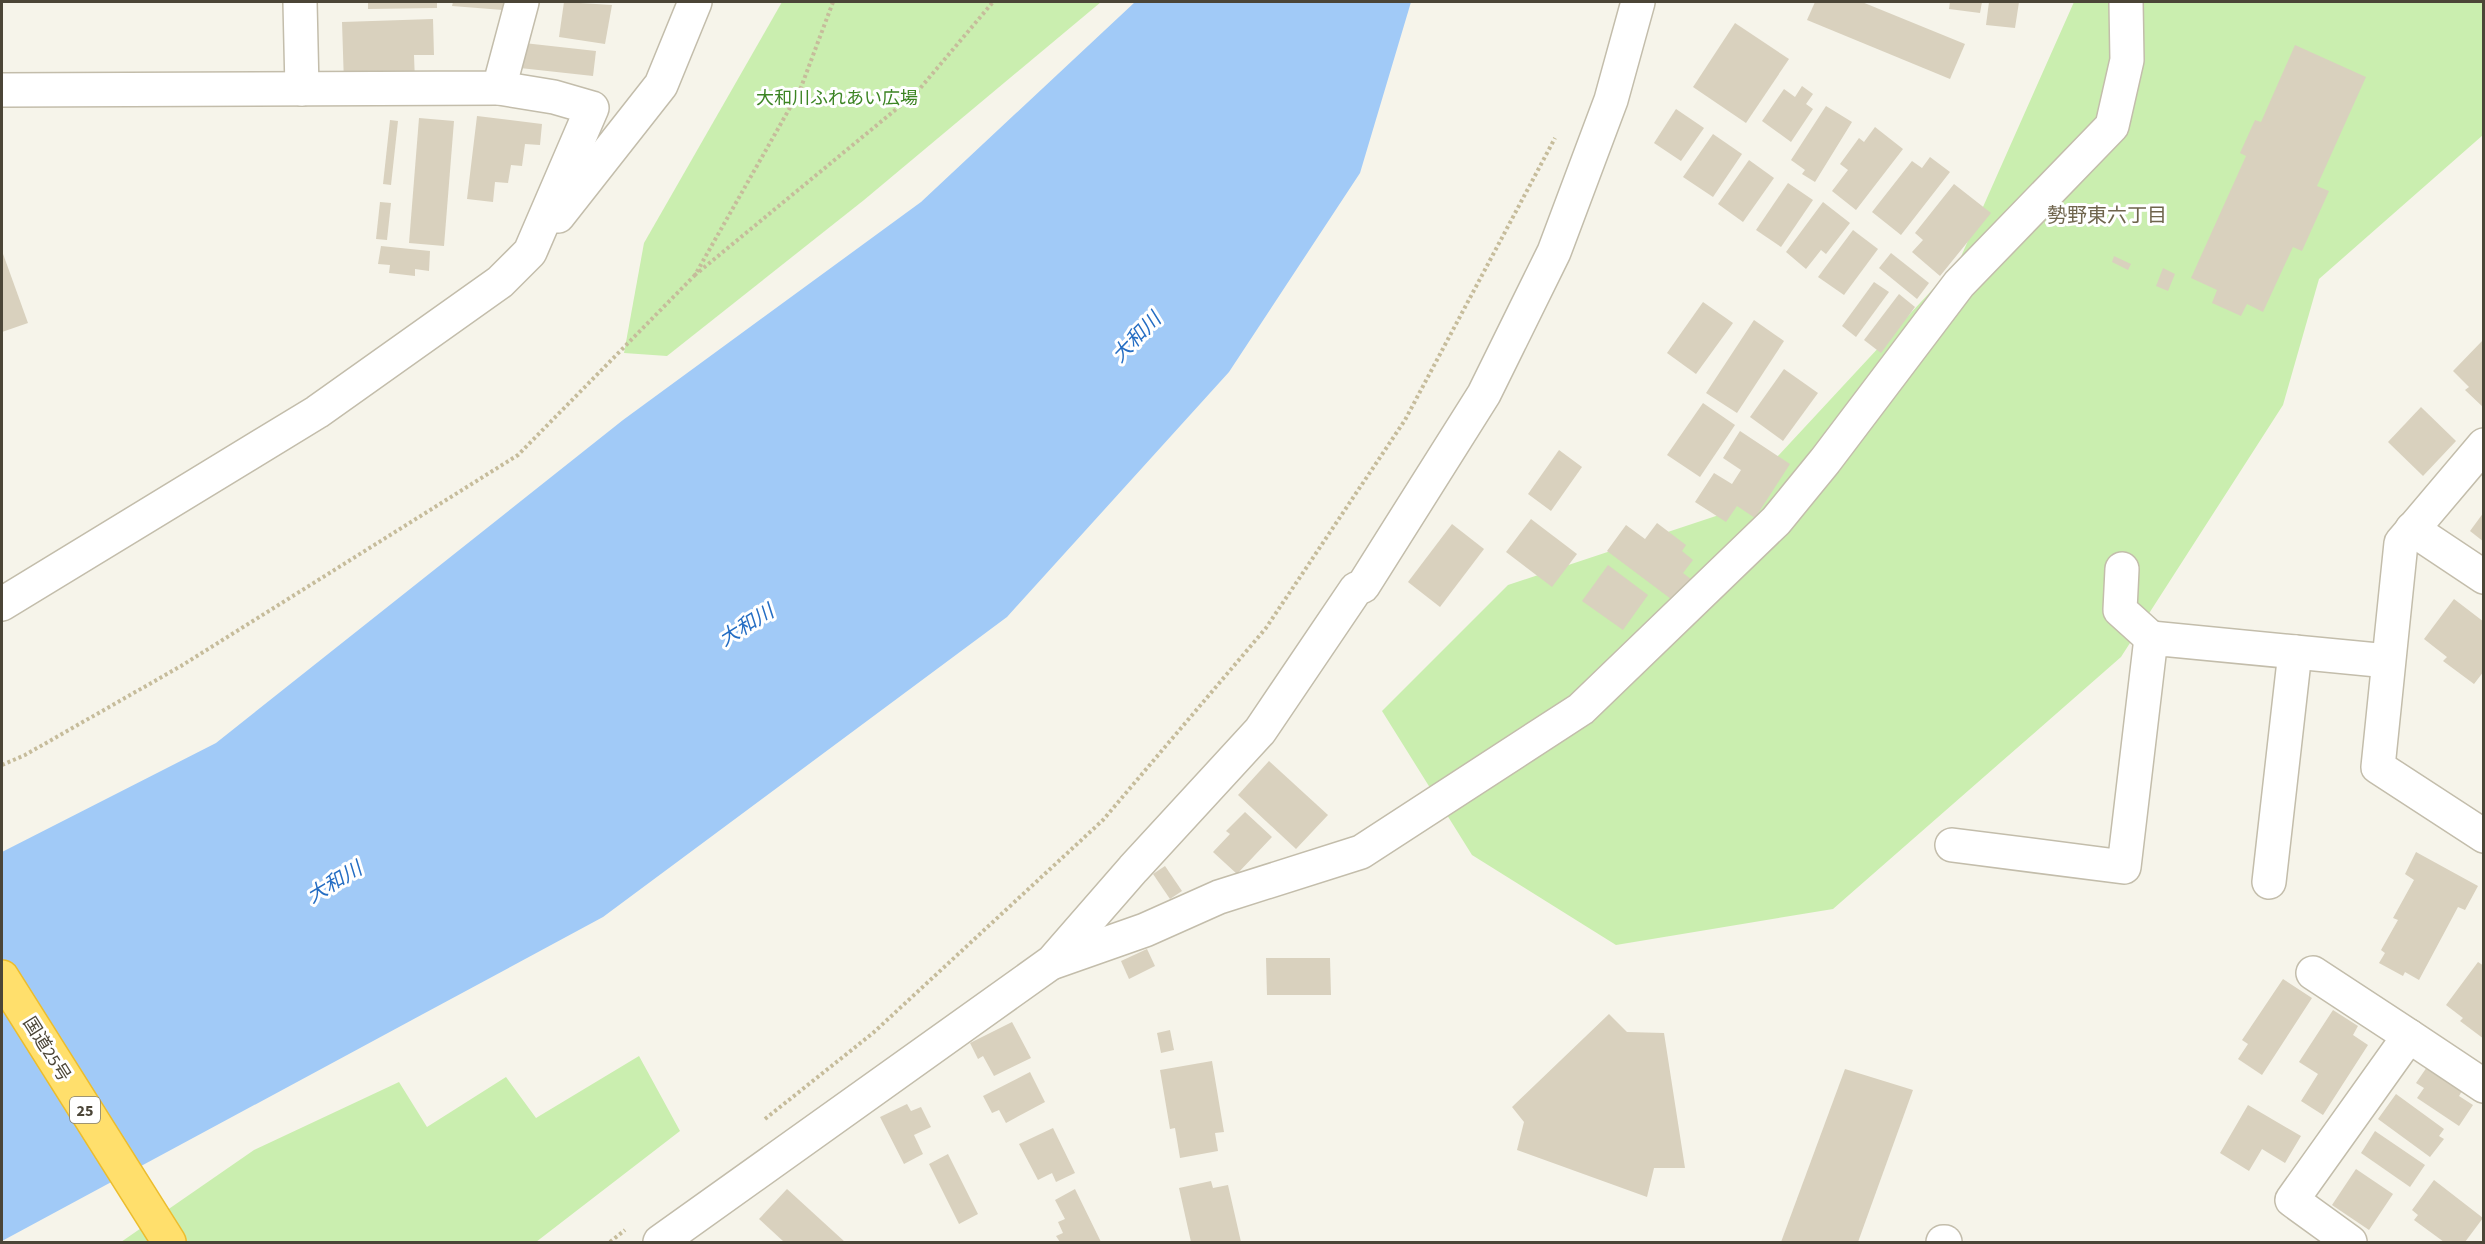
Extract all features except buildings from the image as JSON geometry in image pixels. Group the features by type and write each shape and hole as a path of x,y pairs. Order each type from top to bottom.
{"highway":[{"name":"国道25号","path":"2,977 169,1242"}],"street":[{"path":"300,2 302,89"},
{"path":"499,88 522,2"},
{"path":"2,604 317,412 500,282 530,252 661,85 695,2"},
{"path":"660,1242 1052,962 1133,869 1260,731 1356,589 1363,586 1484,394 1554,252 1611,100 1638,2"},
{"path":"1052,962 1145,930 1219,897 1361,852 1581,709 1776,521 1825,461 1959,284 2112,126 2127,60 2126,2"},
{"path":"2,90 499,88 554,97 592,108 530,252"},
{"path":"2484,444 2401,543 2378,767 2484,836"},
{"path":"2412,529 2484,577"},
{"path":"2122,569 2120,610 2151,638 2388,661"},
{"path":"1952,845 2124,867 2151,638"},
{"path":"2269,882 2295,652"},
{"path":"2313,973 2484,1086"},
{"path":"2350,1242 2292,1200 2409,1036"}],"path":[{"path":"695,275 800,90 832,2"},
{"path":"2,765 25,755 181,666 518,455 695,275 917,92 993,2"},
{"path":"764,1120 873,1033 1103,820 1266,628 1405,420 1545,161 1560,129"},
{"path":"609,1242 628,1228"}],"green space":[{"name":"大和川ふれあい広場","path":"782,2 1101,2 864,200 667,356 624,353 644,243"},
{"path":"2074,2 2483,2 2483,135 2319,279 2283,405 2121,657 1833,909 1616,945 1472,855 1382,711 1508,585 1725,513 1959,261"},
{"path":"639,1056 680,1131 536,1242 121,1242 254,1150 399,1082 427,1127 506,1077 536,1118"}],"water":[{"name":"大和川","path":"1135,2 1411,2 1360,173 1229,372 1007,617 603,917 2,1241 2,852 216,743 623,420 921,202"}],"district":[{"name":"勢野東六丁目","path":"2107,215"}]}
